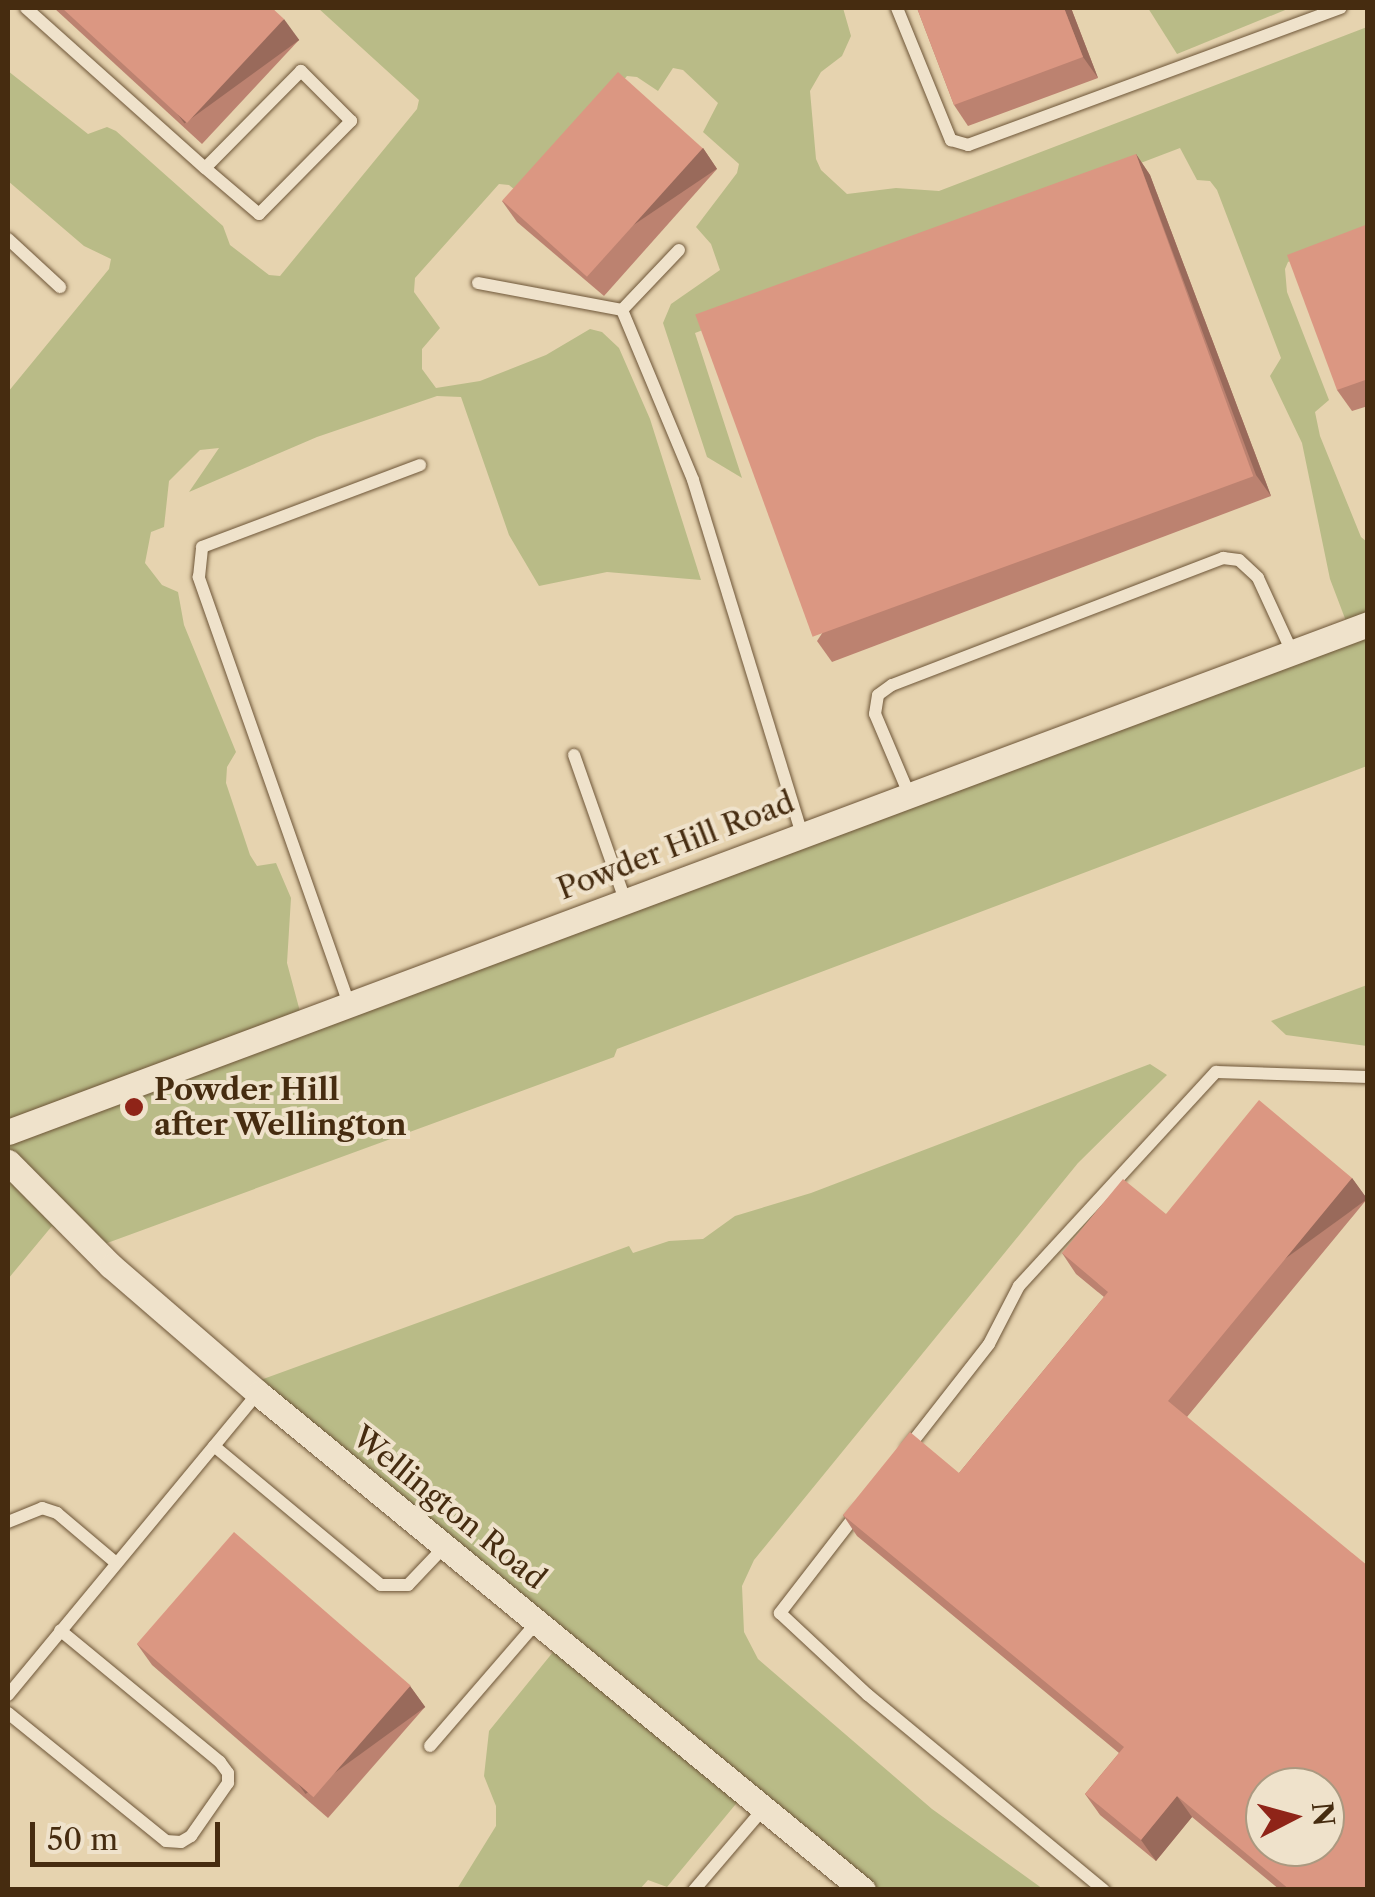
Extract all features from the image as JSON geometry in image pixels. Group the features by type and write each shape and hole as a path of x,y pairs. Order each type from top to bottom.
{"street":[{"name":"Powder Hill Road","path":"8,1132 1368,624"},
{"name":"Wellington Road","path":"8,1162 111,1266 258,1394 862,1890"}],"lane":[{"path":"26,8 204,168 258,214 351,122 301,72 204,168"},
{"path":"897,8 951,140 968,145 1341,8"},
{"path":"8,239 60,288"},
{"path":"622,310 679,250"},
{"path":"478,283 622,310"},
{"path":"622,310 693,480 802,834"},
{"path":"349,1004 198,577 202,548 420,464"},
{"path":"910,794 875,714 878,695 910,678 1223,558 1239,560 1258,578 1292,652"},
{"path":"574,754 625,900"},
{"path":"903,1455 989,1344 1019,1286 1216,1072 1368,1076"},
{"path":"8,1696 114,1562 258,1394"},
{"path":"214,1446 382,1585 408,1586 444,1546"},
{"path":"866,1502 780,1612 868,1694 1104,1890"},
{"path":"8,1522 42,1508 57,1514 114,1562"},
{"path":"430,1746 537,1622"},
{"path":"8,1714 166,1841 181,1842 191,1836 228,1782 228,1773 220,1762 60,1630"},
{"path":"694,1890 764,1808"}],"green space":[{"path":"318,8 843,8 851,36 842,56 821,72 810,91 816,159 821,170 847,194 896,188 939,191 1367,27 1367,233 1288,262 1285,269 1287,292 1329,400 1315,412 1320,436 1361,537 1367,542 1367,766 617,1049 614,1057 99,1246 82,1248 52,1226 8,1279 8,392 109,269 111,259 84,246 8,181 8,71 88,134 107,127 116,131 223,226 230,245 269,275 280,276 417,109 419,100","holes":["673,68 683,70 718,103 703,132 739,164 737,173 696,227 711,244 720,270 671,304 663,323 707,457 742,478 695,333 1180,148 1197,180 1210,181 1217,190 1281,358 1270,376 1302,443 1330,579 1349,629 302,1019 287,963 291,898 276,863 257,866 250,855 226,783 227,767 236,752 184,625 178,592 162,585 145,563 151,532 164,527 169,481 200,450 219,448 189,492 317,437 437,396 461,397 509,535 539,586 607,572 701,580 650,419 619,348 602,332 590,329 546,355 480,381 436,388 422,369 422,349 440,328 414,292 415,278 499,184 509,185 526,199 627,76 637,77 658,91"]},
{"path":"1148,8 1290,8 1177,54"},
{"path":"1367,985 1367,1046 1286,1035 1271,1021"},
{"path":"1150,1064 1167,1075 1078,1163 754,1560 742,1586 744,1632 758,1659 932,1809 1043,1889 867,1889 745,1793 667,1887 648,1880 640,1889 457,1889 496,1826 496,1806 484,1776 489,1731 562,1641 255,1382 629,1246 633,1253 669,1241 703,1239 735,1216 811,1193"}],"building":[{"path":"62,8 272,8 284,19 187,123"},
{"path":"917,8 1064,8 1083,57 954,105"},
{"path":"618,72 703,148 587,277 502,201"},
{"path":"1136,154 1253,476 813,637 695,314"},
{"path":"1368,224 1368,379 1337,390 1287,255"},
{"path":"1259,1100 1352,1178 1168,1401 1368,1566 1368,1890 1290,1890 1262,1867 1345,1867 1345,1767 1245,1767 1245,1853 1177,1796 1141,1840 1085,1794 1124,1747 843,1515 910,1432 959,1473 1108,1292 1062,1253 1123,1179 1166,1214"},
{"path":"234,1532 411,1686 314,1797 137,1644"}],"place":[{"name":"Powder Hill after Wellington","path":"134,1107"}]}
